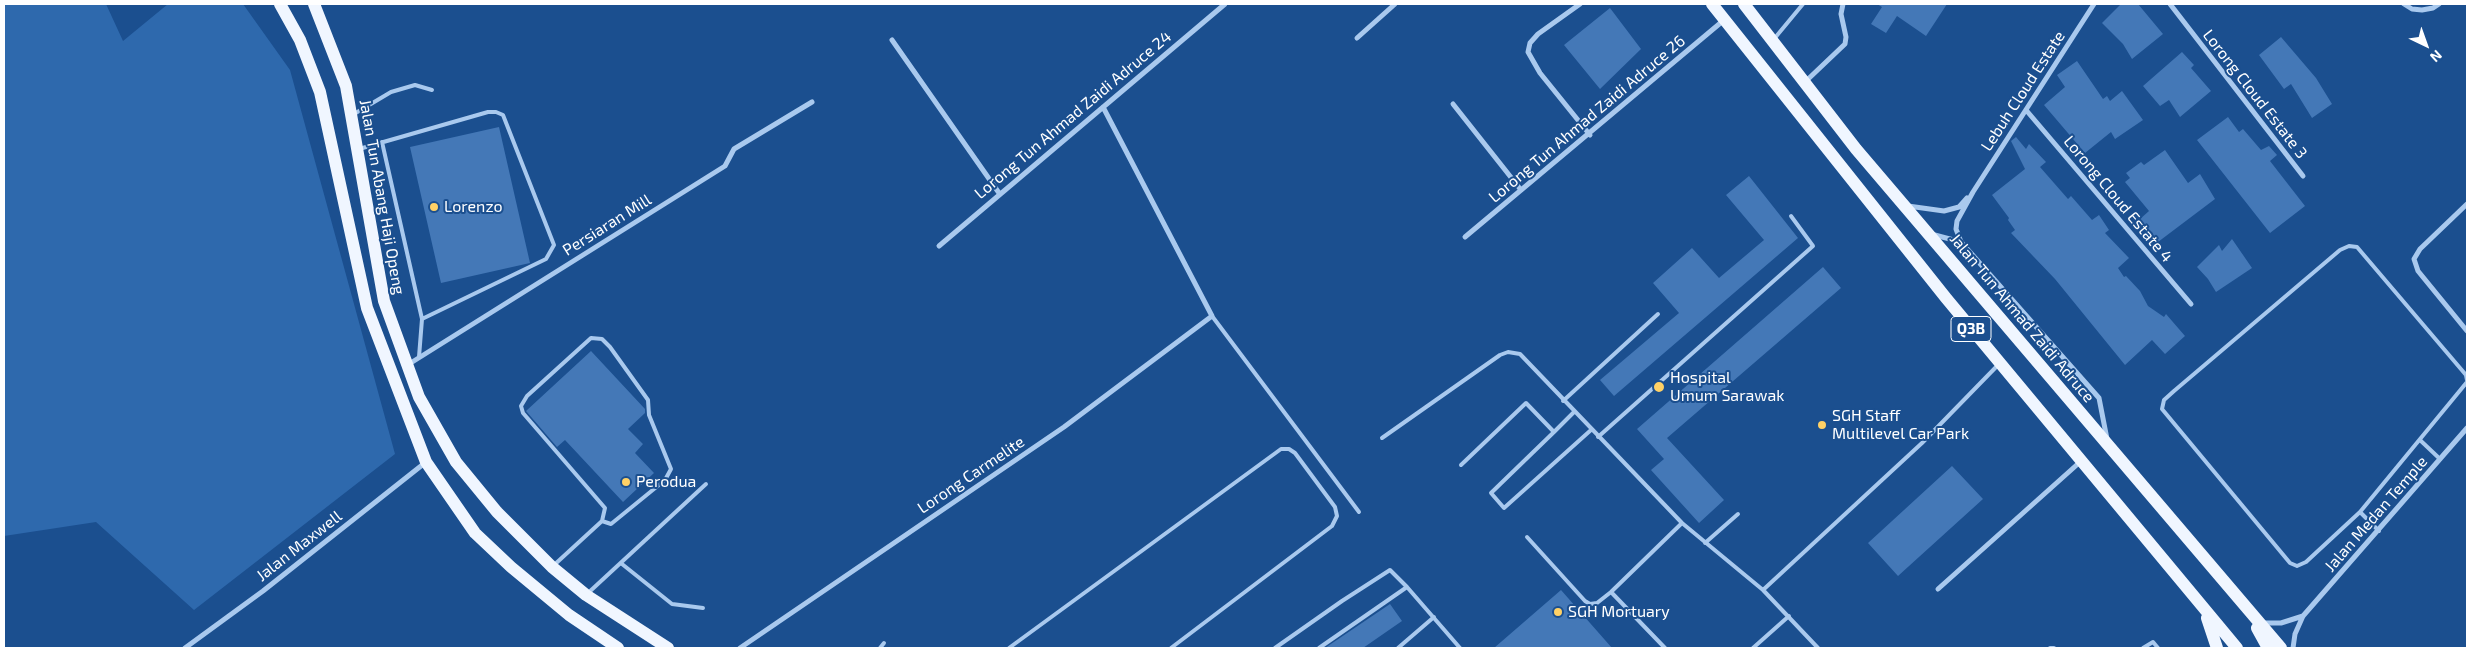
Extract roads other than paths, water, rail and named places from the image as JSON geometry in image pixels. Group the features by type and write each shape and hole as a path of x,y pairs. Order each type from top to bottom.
{"main road":[{"path":"280,4 300,40 320,92 366,308 426,462 476,533 511,567 569,615 618,648"},
{"name":"Jalan Tun Abang Haji Openg","path":"314,4 346,86 384,301 420,397 456,462 497,512 552,567 586,595 668,648"},
{"name":"Q3B","path":"1712,4 2000,364 2237,648"},
{"name":"Jalan Tun Ahmad Zaidi Adruce","path":"1744,4 1805,83 2001,322 2108,444 2281,648"},
{"path":"2229,587 2268,648"},
{"path":"2203,608 2217,648"}],"street":[{"name":"Lorong Tun Ahmad Zaidi Adruce 24","path":"939,246 999,193 1224,4"},
{"path":"1580,4 1538,34 1530,42 1528,52 1540,73 1590,134"},
{"path":"1805,83 1840,51 1844,44 1846,37 1841,14 1843,4"},
{"name":"Lebuh Cloud Estate","path":"1973,192 2094,4"},
{"name":"Lorong Cloud Estate 3","path":"2170,4 2302,176"},
{"path":"2404,4 2412,9 2422,10 2440,4"},
{"path":"1357,38 1391,5"},
{"name":"Lorong Tun Ahmad Zaidi Adruce 26","path":"1465,237 1725,19"},
{"path":"892,40 999,193"},
{"name":"Persiaran Mill","path":"408,364 725,166 734,149 812,102"},
{"path":"1453,104 1520,190"},
{"path":"1103,107 1212,316"},
{"name":"Lorong Cloud Estate 4","path":"2026,110 2191,304"},
{"path":"1904,205 1944,211 1958,207 1973,192"},
{"path":"1973,192 1956,221 1956,229 1961,242 2099,398 2108,444"},
{"path":"2467,204 2420,249 2414,259 2418,271 2467,331"},
{"path":"1928,233 1961,242"},
{"name":"Lorong Carmelite","path":"740,648 1064,427 1212,316"},
{"name":"Jalan Medan Temple","path":"2293,648 2295,634 2303,616 2467,428"},
{"name":"Jalan Maxwell","path":"185,648 263,591 426,462"},
{"path":"1938,589 2081,462"},
{"path":"2260,623 2281,623 2303,616"}],"lane":[{"path":"1773,41 1803,4"},
{"path":"352,115 391,92 415,85 432,90"},
{"path":"357,150 488,112 496,112 503,115 554,245 546,259 422,319"},
{"path":"382,142 422,319 419,357"},
{"path":"1598,437 1813,246 1791,216"},
{"path":"2349,246 2357,247 2466,375 2467,381 2421,441 2360,512 2306,562 2297,566 2290,563 2162,409 2164,400 2340,250 2349,246"},
{"path":"1563,401 1658,314"},
{"path":"1212,316 1358,512"},
{"path":"552,567 602,521 605,508 523,413 521,406 527,396 591,338 602,339 610,346 648,400 649,415 670,469 665,480 611,524 602,521"},
{"path":"1382,438 1460,382 1508,352 1520,354 1563,401 1682,522 1763,590 1818,648"},
{"path":"1763,590 1922,443 2000,364"},
{"path":"1461,465 1526,403 1554,432"},
{"path":"1574,412 1491,493 1504,508 1592,430"},
{"path":"2421,441 2440,459"},
{"path":"1009,648 1281,449 1295,453 1335,507 1337,516 1332,526 1171,648"},
{"path":"586,595 622,564 706,484"},
{"path":"2360,512 2379,531"},
{"path":"1705,543 1738,514"},
{"path":"1527,537 1585,601 1590,604 1597,603 1612,592 1682,522"},
{"path":"622,564 672,604 704,608"},
{"path":"1275,648 1386,571 1393,572 1408,587 1460,648"},
{"path":"1319,648 1408,587"},
{"path":"1612,592 1665,648"},
{"path":"1753,648 1789,616"},
{"path":"1398,648 1434,617"},
{"path":"2143,648 2153,642 2158,648"},
{"path":"880,648 884,643"}],"place":[{"name":"Lorenzo","path":"434,207"},
{"name":"Hospital Umum Sarawak","path":"1659,387"},
{"name":"SGH Staff Multilevel Car Park","path":"1822,425"},
{"name":"Perodua","path":"626,482"},
{"name":"SGH Mortuary","path":"1558,612"}]}
